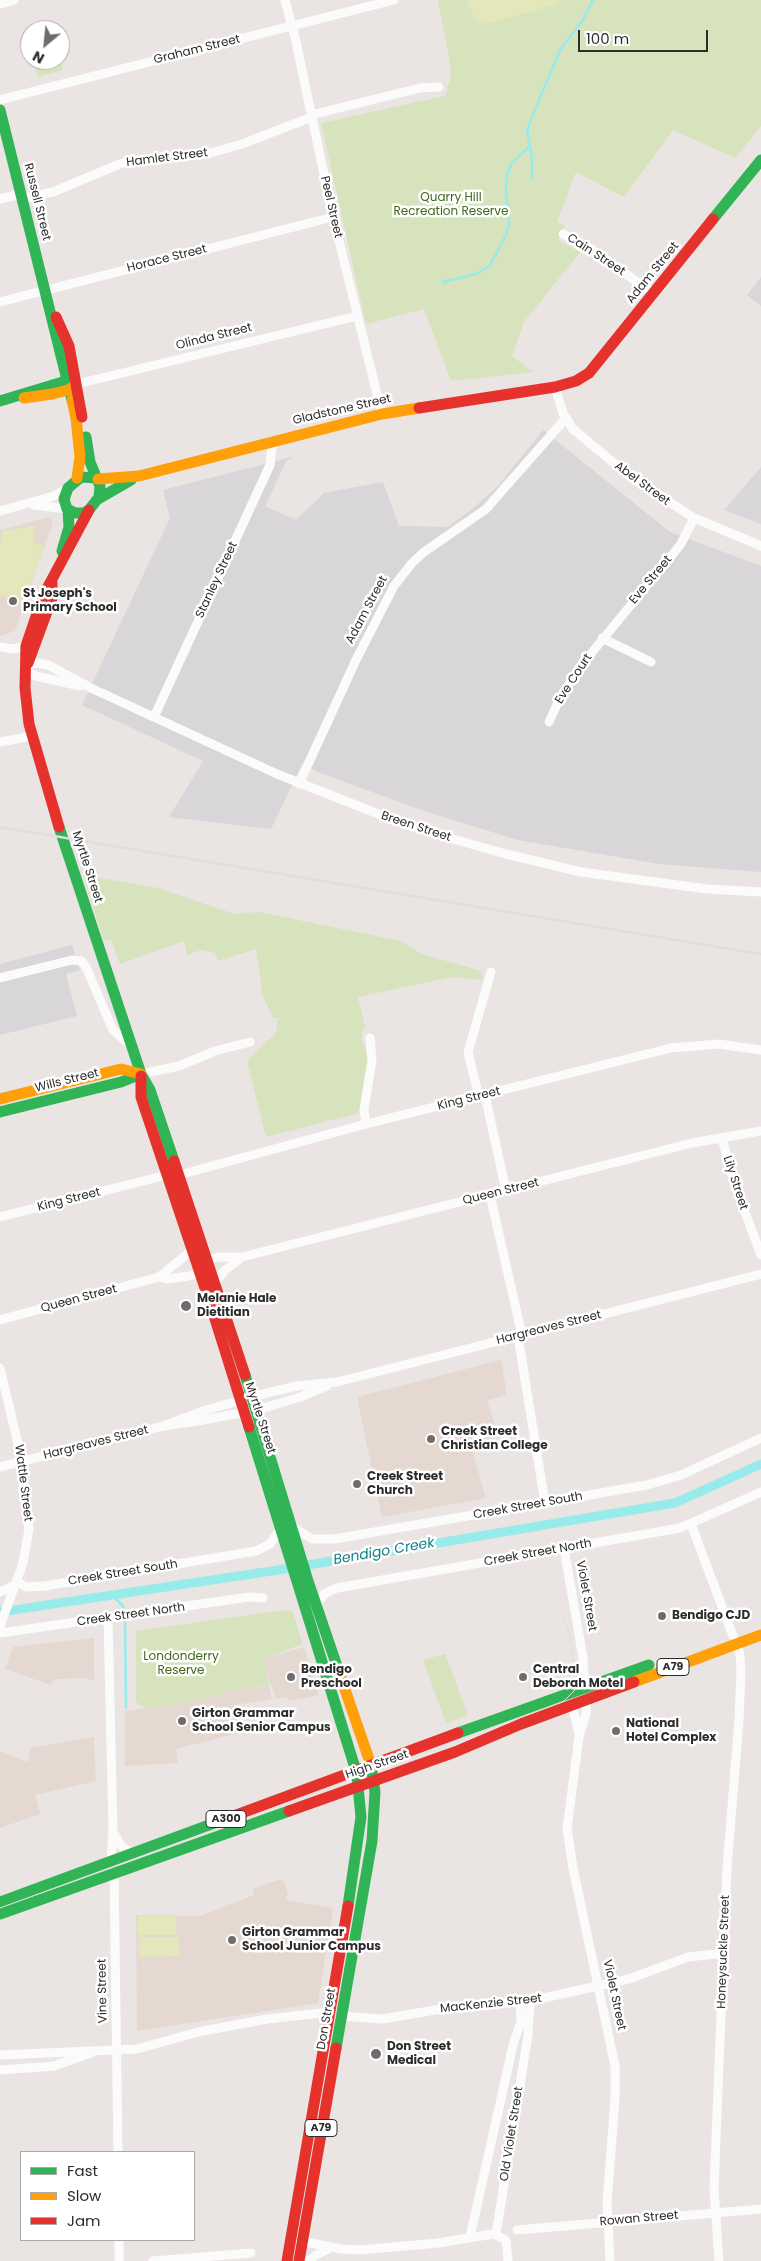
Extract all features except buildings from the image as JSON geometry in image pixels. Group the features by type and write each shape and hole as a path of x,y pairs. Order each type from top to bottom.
{"main road":[{"name":"Russell Street","path":"0,110 47,296 97,479"},
{"name":"Adam Street","path":"555,387 576,381 589,373 761,160"},
{"name":"Russell Street","path":"71,385 79,443 80,464 77,478"},
{"name":"Olinda Street","path":"0,402 71,385"},
{"name":"Gladstone Street","path":"97,479 139,476 382,414 555,387"},
{"path":"89,476 97,479 100,491 98,499 89,510 79,514 67,510 64,499 68,488 77,478 89,476"},
{"name":"Gladstone Street","path":"98,499 139,476"},
{"name":"Myrtle Street","path":"27,668 52,598 52,582 69,527 67,510"},
{"name":"Myrtle Street","path":"89,510 43,596 26,646 26,703 32,736 54,810 131,1046 141,1074 150,1090 253,1396 285,1527"},
{"name":"Wills Street","path":"0,1099 121,1069 141,1074"},
{"name":"Myrtle Street","path":"141,1074 141,1097 198,1268 243,1413 303,1582 356,1771"},
{"name":"Wills Street","path":"0,1112 121,1082 141,1074"},
{"name":"Myrtle Street","path":"303,1582 316,1606 371,1765"},
{"name":"High Street","path":"735,1640 761,1625"},
{"name":"High Street","path":"0,1902 567,1694 586,1693 735,1640 761,1635"},
{"name":"High Street","path":"0,1913 456,1752 511,1728 572,1705 586,1693"},
{"name":"Violet Street","path":"567,1694 572,1705"},
{"path":"505,1717 511,1728"},
{"name":"A79","path":"371,1765 374,1780"},
{"name":"A79","path":"356,1771 358,1786"},
{"name":"Don Street","path":"287,2261 333,2015 374,1830 374,1780"},
{"name":"Don Street","path":"341,1984 361,1817 358,1786"},
{"name":"Vine Street","path":"111,1862 114,1873"},
{"name":"Don Street","path":"298,2261 333,2015"}],"street":[{"path":"0,4 14,0"},
{"name":"Peel Street","path":"285,0 333,218 382,414"},
{"name":"Graham Street","path":"0,100 394,0"},
{"name":"Hamlet Street","path":"0,199 53,192 116,165 136,161 207,154 242,144 312,116 420,88 439,88"},
{"name":"Horace Street","path":"0,302 47,296 333,218"},
{"name":"Cain Street","path":"563,234 588,247 654,294"},
{"name":"Olinda Street","path":"71,385 357,316"},
{"name":"Abel Street","path":"555,387 566,418 578,434 632,478 694,518 761,546"},
{"name":"Adam Street","path":"299,784 356,660 383,605 399,580 424,552 486,509 566,418"},
{"name":"Stanley Street","path":"154,716 270,465 273,441"},
{"path":"0,511 54,496 68,488"},
{"path":"24,505 43,505 67,510"},
{"name":"Eve Street","path":"602,638 681,544 694,518"},
{"path":"602,638 651,662"},
{"name":"Eve Court","path":"549,722 569,683 602,638"},
{"path":"0,647 13,649 26,646"},
{"name":"Breen Street","path":"93,689 36,676 27,668 37,662 48,664 93,689 299,784 414,827 558,867 680,886 761,892"},
{"path":"0,742 32,736"},
{"path":"0,978 74,960 81,961 86,967 113,1030 131,1046"},
{"path":"491,972 468,1052 482,1096 506,1191"},
{"path":"366,1124 364,1110 372,1060 370,1038"},
{"name":"Wills Street","path":"141,1074 179,1066 216,1051 250,1042"},
{"name":"King Street","path":"179,1175 366,1124 679,1047 719,1044 761,1050"},
{"name":"Queen Street","path":"159,1277 167,1279 210,1264 224,1256 242,1257 692,1143 761,1131"},
{"name":"Lily Street","path":"722,1138 733,1180 761,1255"},
{"name":"King Street","path":"0,1217 167,1175"},
{"path":"490,1195 520,1335 545,1503"},
{"name":"Queen Street","path":"0,1320 159,1277 191,1251"},
{"name":"Queen Street","path":"215,1283 224,1271 242,1257"},
{"name":"Hargreaves Street","path":"163,1426 257,1410 294,1399 336,1382 761,1274"},
{"name":"Wattle Street","path":"0,1368 18,1444 28,1512 28,1536 16,1583 1,1624"},
{"name":"Hargreaves Street","path":"0,1467 163,1426 253,1396 297,1386 336,1382"},
{"name":"Creek Street South","path":"16,1583 26,1587 45,1586 256,1551 270,1544 285,1527 312,1539 334,1539 647,1485 672,1479 761,1438"},
{"name":"Creek Street North","path":"316,1606 324,1594 337,1588 691,1524 761,1492"},
{"name":"Honeysuckle Street","path":"691,1524 735,1640 740,1655 741,1671 740,1720 727,1868 714,2188 719,2261"},
{"name":"Violet Street","path":"564,1548 583,1658 586,1693 585,1721 579,1737 569,1804 568,1838 616,2077 607,2222 610,2261"},
{"path":"0,1592 16,1583"},
{"name":"Creek Street North","path":"0,1633 249,1597 263,1598"},
{"name":"Vine Street","path":"108,1618 111,1862"},
{"name":"Violet Street","path":"572,1705 579,1737"},
{"path":"112,1831 122,1848 132,1854"},
{"name":"Vine Street","path":"114,1873 118,2151"},
{"name":"MacKenzie Street","path":"0,2055 140,2048 198,2032 267,2019 333,2015 382,2019 441,2010 525,2002 639,1976 688,1957 725,1953"},
{"name":"Old Violet Street","path":"496,2234 528,2035 525,2002"},
{"name":"Old Violet Street","path":"470,2237 514,2041 521,2022 525,2002"},
{"name":"MacKenzie Street","path":"0,2070 54,2066 98,2051"},
{"name":"Rowan Street","path":"517,2230 761,2209"},
{"path":"302,2241 360,2250 431,2244 496,2234 507,2242 508,2261"},
{"path":"119,2241 119,2261"},
{"path":"308,2261 332,2247"},
{"path":"153,2261 251,2253"}],"shaded area":[{"path":"761,277 761,306 747,295"},
{"path":"543,430 670,532 761,566 761,872 659,864 518,840 424,811 323,774 302,764 271,829 169,817 203,761 82,705 170,518 163,490 292,457 286,462 265,506 296,520 324,493 383,482 399,526 448,527 497,487"},
{"path":"761,467 761,524 724,510"},
{"name":"St Joseph's Primary School","path":"50,517 53,522 15,631 0,636 0,530"},
{"path":"72,945 80,970 66,974 77,1016 0,1035 0,964"},
{"name":"Creek Street Christian College","path":"501,1360 507,1395 487,1400 499,1438 470,1443 486,1498 382,1517 357,1397"},
{"path":"94,1638 94,1681 85,1678 54,1679 51,1685 5,1669 13,1647"},
{"name":"Bendigo Preschool","path":"304,1647 319,1695 289,1701 287,1697 276,1699 263,1660"},
{"name":"Girton Grammar School Senior Campus","path":"269,1686 272,1699 234,1705 242,1732 176,1749 178,1763 125,1766 125,1711 186,1703 229,1691"},
{"path":"94,1737 96,1781 35,1795 40,1814 0,1828 0,1751 28,1762 30,1748"},
{"name":"Girton Grammar School Junior Campus","path":"283,1879 288,1894 285,1900 333,1908 318,2003 137,2031 136,1915 201,1916 254,1895 253,1888"}],"green space":[{"name":"Quarry Hill Recreation Reserve","path":"438,0 761,0 761,126 735,158 673,130 624,197 576,172 557,222 565,226 558,240 580,252 524,322 512,356 533,372 451,381 424,309 366,324 321,123 445,96 450,81 451,68"},
{"path":"467,0 562,0 550,6 485,24 474,19"},
{"path":"36,70 63,70 38,77"},
{"name":"St Joseph's Primary School","path":"35,526 33,542 44,546 24,604 0,595 0,542 3,531"},
{"path":"83,875 158,888 234,914 259,912 401,941 422,954 481,971 483,980 452,977 358,997 365,1027 362,1032 362,1040 368,1059 359,1113 266,1137 247,1061 276,1033 278,1018 273,1018 263,996 256,949 218,961 215,953 201,950 187,955 184,941 120,964 111,939 104,941"},
{"name":"Londonderry Reserve","path":"285,1610 293,1612 302,1644 263,1660 270,1685 229,1691 186,1703 145,1708 136,1702 136,1631"},
{"path":"445,1654 468,1715 446,1723 423,1660"},
{"path":"176,1915 176,1935 138,1935 138,1916"},
{"path":"139,1937 179,1937 179,1956 139,1957"}],"waterway":[{"path":"532,178 532,158 527,131 530,122 560,50 583,20 593,0"},
{"path":"443,282 479,273 490,265 506,235 509,224 506,191 507,175 511,164 530,146"},
{"name":"Bendigo Creek","path":"0,1612 278,1570 675,1503 761,1464"},
{"path":"112,1595 123,1606 125,1612"},
{"path":"125,1617 126,1708"}],"tram line":[{"path":"0,1908 564,1701 574,1691 577,1680 570,1636 564,1619"}],"railway":[{"path":"0,827 761,954"}],"traffic: fast":[{"path":"0,110 72,400"},
{"path":"713,219 761,160"},
{"path":"0,401 66,381 73,383"},
{"path":"86,437 90,462 100,486 99,497 89,510 84,513 75,513 67,509 64,499 68,488 81,477 96,478"},
{"path":"98,499 131,480"},
{"path":"62,551 69,527 68,510"},
{"path":"59,827 141,1074 150,1090 174,1161"},
{"path":"0,1112 121,1082 141,1074"},
{"path":"245,1375 308,1581 340,1675"},
{"path":"249,1427 356,1771"},
{"path":"458,1733 649,1665"},
{"path":"336,2048 372,1841 375,1792 372,1772"},
{"path":"348,1906 361,1817 357,1776"},
{"path":"0,1914 289,1811"},
{"path":"0,1902 223,1820"}],"traffic: slow":[{"path":"24,398 52,394 68,390 74,386"},
{"path":"72,400 80,457 77,478"},
{"path":"98,479 139,476 382,414 419,408"},
{"path":"0,1099 121,1069 141,1074"},
{"path":"634,1682 761,1635"},
{"path":"340,1675 371,1765"}],"traffic: jam":[{"path":"419,408 555,387 576,381 589,373 713,219"},
{"path":"56,317 69,346 82,417"},
{"path":"59,827 29,724 25,688 26,646 43,596 89,510"},
{"path":"28,663 52,598 52,583"},
{"path":"141,1076 141,1097 211,1306 249,1427"},
{"path":"174,1161 245,1375"},
{"path":"289,1811 455,1752 521,1724 634,1682"},
{"path":"223,1820 458,1733"},
{"path":"287,2261 348,1906"},
{"path":"299,2261 336,2048"}],"place":[{"name":"St Joseph's Primary School","path":"13,601"},
{"name":"Melanie Hale Dietitian","path":"186,1306"},
{"name":"Creek Street Christian College","path":"431,1439"},
{"name":"Creek Street Church","path":"357,1484"},
{"name":"Bendigo CJD","path":"662,1616"},
{"name":"Bendigo Preschool","path":"291,1677"},
{"name":"Central Deborah Motel","path":"523,1677"},
{"name":"Girton Grammar School Senior Campus","path":"182,1721"},
{"name":"National Hotel Complex","path":"616,1731"},
{"name":"Girton Grammar School Junior Campus","path":"232,1940"},
{"name":"Don Street Medical","path":"376,2054"}]}
